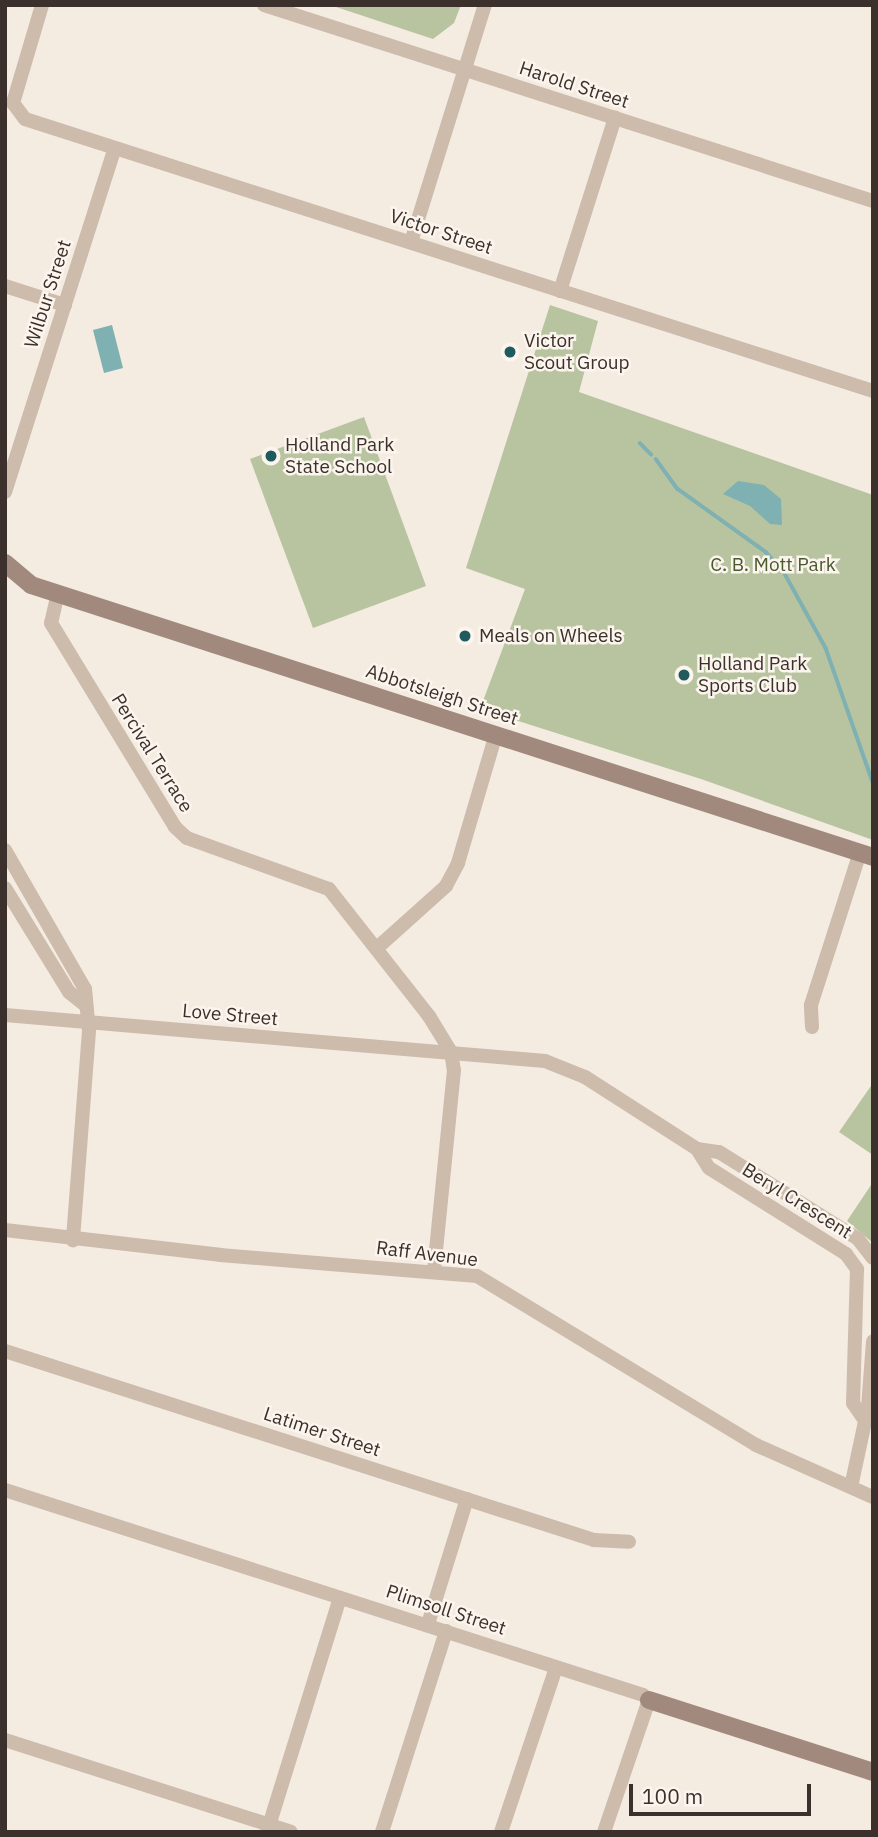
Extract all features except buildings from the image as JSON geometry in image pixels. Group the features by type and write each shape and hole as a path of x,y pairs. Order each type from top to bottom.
{"street":[{"path":"9,103 42,5"},
{"name":"Harold Street","path":"264,5 873,201"},
{"path":"411,242 485,5"},
{"name":"Victor Street","path":"9,103 25,119 873,391"},
{"path":"560,291 615,118"},
{"name":"Wilbur Street","path":"5,492 115,148"},
{"path":"5,286 65,305"},
{"name":"Abbotsleigh Street","path":"5,563 25,581 58,593 867,854"},
{"name":"Percival Terrace","path":"58,593 51,623 175,827 187,838 329,889 377,948 451,1052"},
{"path":"377,948 446,886 458,863 496,734"},
{"path":"5,850 77,972 89,1022 73,1240"},
{"path":"812,1027 811,1005 867,854"},
{"path":"5,888 69,992 86,1006"},
{"name":"Love Street","path":"5,1015 451,1052"},
{"path":"434,1271 454,1070 451,1052"},
{"name":"Beryl Crescent","path":"451,1052 563,1067 698,1149 719,1152 858,1239 873,1258"},
{"name":"Beryl Crescent","path":"698,1149 709,1168 846,1254 857,1269 860,1282 853,1403 863,1418"},
{"name":"Raff Avenue","path":"5,1230 73,1240 477,1276 756,1445 873,1497"},
{"name":"Beryl Crescent","path":"851,1487 857,1475 863,1418 868,1408 873,1341"},
{"name":"Latimer Street","path":"5,1351 594,1541 629,1542"},
{"name":"Plimsoll Street","path":"5,1490 428,1624 871,1772"},
{"path":"428,1624 467,1499"},
{"path":"268,1828 340,1598"},
{"path":"382,1832 446,1631"},
{"path":"500,1832 555,1668"},
{"path":"604,1832 649,1700"},
{"path":"5,1740 268,1828 291,1832"}],"green space":[{"path":"330,5 461,5 454,23 433,39"},
{"name":"C. B. Mott Park","path":"550,305 598,321 579,392 873,495 873,840 701,779 480,709 525,589 466,568"},
{"path":"364,417 426,586 313,628 250,459"},
{"path":"873,1083 873,1155 839,1132"},
{"path":"873,1182 873,1243 847,1221"}],"water":[{"path":"112,325 123,368 104,373 93,330"},
{"path":"738,481 764,485 781,499 782,525 770,524 750,506 723,494"}],"waterway":[{"path":"640,443 651,454"},
{"path":"656,459 678,489 766,552 784,572 826,648 873,782"}],"place":[{"name":"Victor Scout Group","path":"510,352"},
{"name":"Holland Park State School","path":"271,456"},
{"name":"Meals on Wheels","path":"465,636"},
{"name":"Holland Park Sports Club","path":"684,675"}]}
